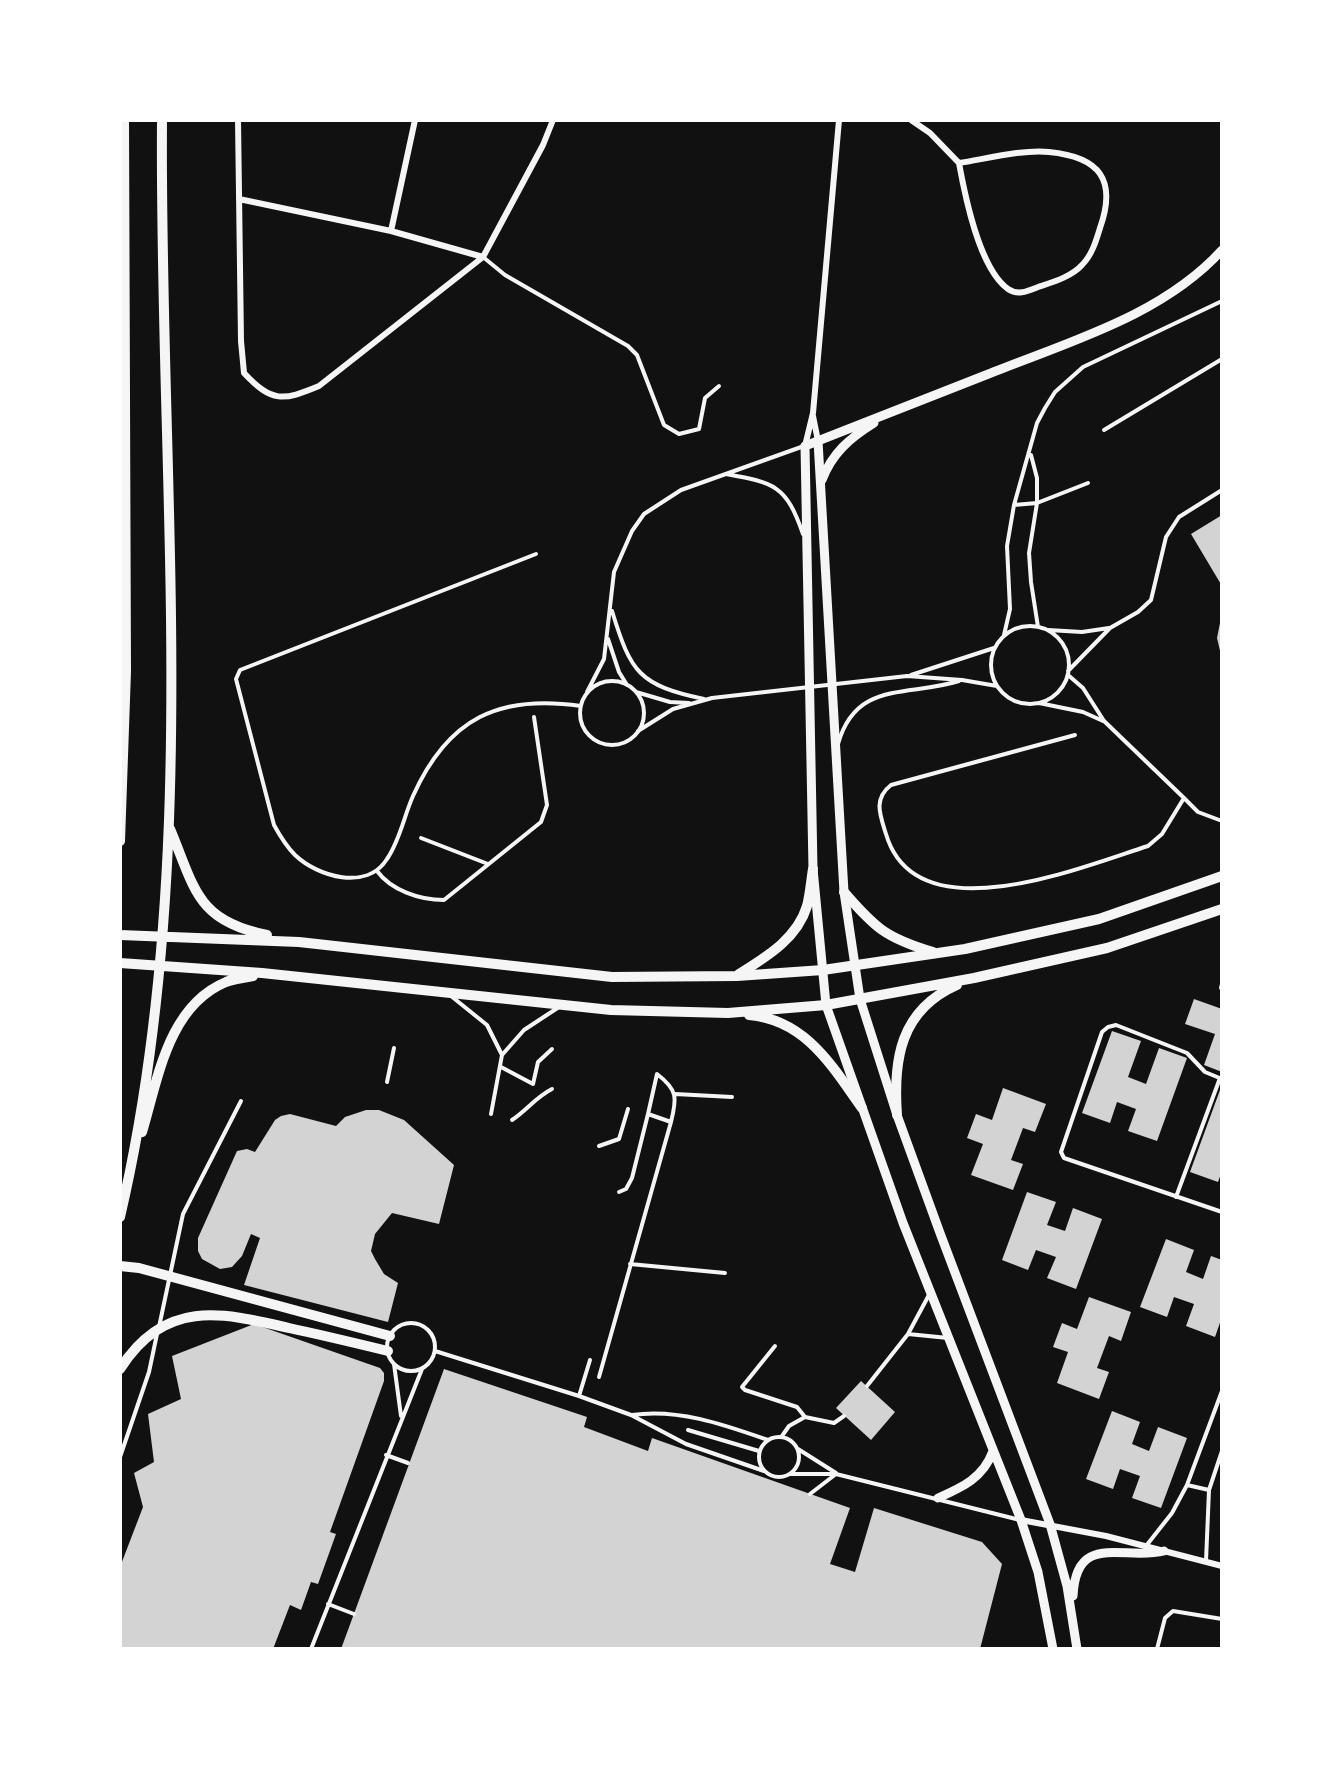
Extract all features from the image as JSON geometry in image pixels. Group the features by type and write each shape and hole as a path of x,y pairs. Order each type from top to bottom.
{"main road":[{"path":"120,841 126,671 124,120"},
{"path":"132,1167 161,964 169,826 172,679 162,120"},
{"path":"169,826 200,900 216,916 241,929 298,942"},
{"path":"736,976 784,943 796,927 807,907 813,869"},
{"path":"120,935 298,942 612,977 736,976 823,970 937,953 1100,919 1222,876"},
{"path":"844,892 868,919 890,938 937,953"},
{"path":"728,1013 826,1005 974,978 1107,948 1222,909"},
{"path":"120,963 161,964 262,973 611,1010 758,1016 813,1041 862,1108"},
{"path":"120,1217 132,1167 164,1061 182,1018 209,992 226,982 262,973"},
{"path":"897,1115 895,1079 898,1058 904,1038 913,1021 922,1007 934,998 974,978"},
{"path":"120,1266 139,1268 390,1336"},
{"path":"120,1369 154,1333 178,1321 206,1314 238,1316 388,1351"}],"street":[{"path":"238,120 240,341 244,373 269,395 294,396 320,386 483,257 554,120"},
{"path":"391,231 415,120"},
{"path":"839,120 813,413 804,446 804,537 813,869 826,1005 930,1293 1021,1520 1038,1572 1053,1649"},
{"path":"911,120 930,133 959,163 969,218 996,275 1010,291 1024,292 1066,277 1082,266 1095,244 1106,207 1108,193 1098,170 1084,161 1048,151 959,163"},
{"path":"240,199 391,231 483,257"},
{"path":"804,446 1102,329 1182,286 1205,268 1222,250"},
{"path":"813,413 822,480 844,892 860,999 897,1115 1050,1524 1072,1612 1077,1649"},
{"path":"822,480 828,464 848,441 888,413"},
{"path":"938,1498 966,1485 978,1476 988,1465 993,1450"},
{"path":"1021,1520 1050,1524 1222,1566"},
{"path":"1072,1612 1073,1584 1081,1565 1088,1558 1105,1551 1147,1555 1164,1551"}],"lane":[{"path":"483,257 505,275 628,346 637,356 664,425 679,434 699,429 705,398 719,386"},
{"path":"996,686 991,674 990,661 994,648 1004,635 1010,609 1007,546 1014,505 1037,423 1045,408 1069,377 1083,367 1222,301"},
{"path":"1104,430 1222,359"},
{"path":"804,446 681,490 644,514 629,538 614,572 604,659 581,706 581,723 586,733 603,744 623,743 673,709 706,699 907,676 994,648"},
{"path":"1030,454 1036,478 1038,503 1029,553 1038,627"},
{"path":"726,474 759,480 778,489 796,510 804,537"},
{"path":"1014,505 1038,503 1088,483"},
{"path":"1039,703 1052,697 1062,687 1068,673 1110,628 1138,612 1151,600 1166,537 1179,517 1222,490"},
{"path":"536,554 240,670 237,675 274,825 283,842 296,857 333,874 352,879 377,871 387,859 424,774 437,752 465,724 474,717 520,703 550,702 581,706"},
{"path":"611,607 628,657 646,679 672,692 706,699"},
{"path":"1004,635 1024,626 1082,632 1110,628"},
{"path":"1048,630 1065,647 1068,673 1083,688 1104,721 1198,812 1222,821"},
{"path":"608,639 619,672 627,685 636,692 670,702 693,703"},
{"path":"907,676 962,680 996,686 1015,701 1039,703 1083,712 1104,721"},
{"path":"836,754 850,716 866,700 878,695 939,687 962,680"},
{"path":"587,692 606,682 627,685"},
{"path":"636,692 644,712 638,731"},
{"path":"377,871 386,884 395,889 435,900 444,900 541,822 547,805 534,717"},
{"path":"1076,735 891,785 882,792 878,802 889,845 904,867 922,881 987,888 1032,882 1148,846 1162,834 1184,798"},
{"path":"1222,774 1222,779"},
{"path":"422,838 489,864"},
{"path":"447,993 487,1025 502,1055 491,1114"},
{"path":"502,1055 524,1030 562,1005"},
{"path":"1176,1197 1221,1078 1205,1072 1187,1053 1116,1025 1108,1027 1102,1032 1061,1152 1064,1158 1176,1197 1222,1212"},
{"path":"387,1082 394,1048"},
{"path":"501,1067 533,1084 538,1062 552,1049"},
{"path":"599,1377 670,1122 675,1094 670,1084 657,1074 632,1178 626,1189 619,1192"},
{"path":"512,1120 526,1110 538,1096 552,1089"},
{"path":"675,1094 732,1097"},
{"path":"120,1457 149,1372 183,1215 241,1101"},
{"path":"599,1146 619,1139 628,1109"},
{"path":"648,1114 670,1122"},
{"path":"630,1264 725,1273"},
{"path":"867,1386 908,1334 930,1293"},
{"path":"311,1649 401,1417 422,1369 435,1351 432,1337 422,1326 408,1324 401,1326 390,1336 388,1351 394,1364 401,1417"},
{"path":"908,1334 948,1338"},
{"path":"776,1346 742,1387 797,1407 805,1417 834,1423 844,1416"},
{"path":"435,1351 579,1396 631,1415 686,1444 776,1477 790,1474 836,1474 1021,1520"},
{"path":"579,1396 590,1360"},
{"path":"394,1364 407,1371 422,1369"},
{"path":"1146,1546 1172,1513 1187,1485 1222,1391"},
{"path":"631,1415 654,1412 696,1418 768,1440 782,1437 794,1443 798,1449 836,1474"},
{"path":"782,1437 789,1426 805,1417"},
{"path":"688,1430 759,1451"},
{"path":"764,1471 759,1451 768,1440"},
{"path":"790,1474 798,1463 798,1449"},
{"path":"1206,1561 1209,1490 1222,1451"},
{"path":"386,1455 408,1463"},
{"path":"810,1494 836,1474"},
{"path":"1187,1485 1209,1490"},
{"path":"328,1604 354,1614"},
{"path":"1157,1649 1166,1618 1173,1611 1222,1619"}],"building":[{"path":"1222,515 1222,586 1191,534"},
{"path":"1222,613 1222,655 1221,655 1217,638"},
{"path":"1194,999 1222,1009 1222,1072 1204,1065 1215,1034 1185,1024"},
{"path":"1112,1031 1141,1041 1128,1077 1146,1084 1159,1048 1187,1058 1157,1141 1128,1131 1136,1109 1117,1102 1110,1123 1082,1113"},
{"path":"1003,1088 1046,1104 1035,1132 1023,1128 1011,1160 1023,1164 1013,1190 971,1175 983,1144 967,1138 976,1114 992,1120"},
{"path":"1220,1090 1222,1091 1222,1171 1218,1182 1190,1172"},
{"path":"366,1110 379,1110 404,1120 454,1165 439,1224 392,1213 375,1234 371,1251 384,1274 398,1283 388,1322 244,1285 260,1238 251,1234 242,1256 232,1267 220,1269 202,1259 198,1251 198,1238 237,1151 247,1149 255,1152 275,1120 281,1116 290,1114 336,1126 345,1117"},
{"path":"1027,1192 1056,1202 1047,1225 1065,1231 1073,1208 1102,1219 1076,1289 1047,1278 1056,1257 1036,1250 1028,1270 1002,1260"},
{"path":"1166,1239 1194,1250 1186,1272 1203,1279 1211,1256 1222,1260 1222,1317 1215,1337 1186,1326 1194,1304 1174,1297 1167,1317 1140,1307"},
{"path":"1089,1297 1131,1312 1121,1341 1109,1336 1097,1368 1109,1372 1099,1399 1057,1383 1068,1352 1053,1347 1062,1323 1077,1329"},
{"path":"254,1324 380,1368 384,1373 384,1381 330,1532 336,1534 318,1584 311,1582 301,1610 290,1605 273,1649 120,1649 120,1567 143,1507 134,1473 154,1462 148,1414 181,1399 172,1356"},
{"path":"444,1369 587,1417 584,1427 648,1451 652,1438 850,1508 830,1564 855,1572 874,1508 982,1542 1002,1564 980,1649 341,1649"},
{"path":"861,1381 895,1412 871,1440 836,1408"},
{"path":"1112,1411 1140,1422 1132,1444 1149,1451 1158,1427 1187,1438 1161,1508 1132,1498 1140,1476 1120,1469 1113,1489 1086,1479"}]}
